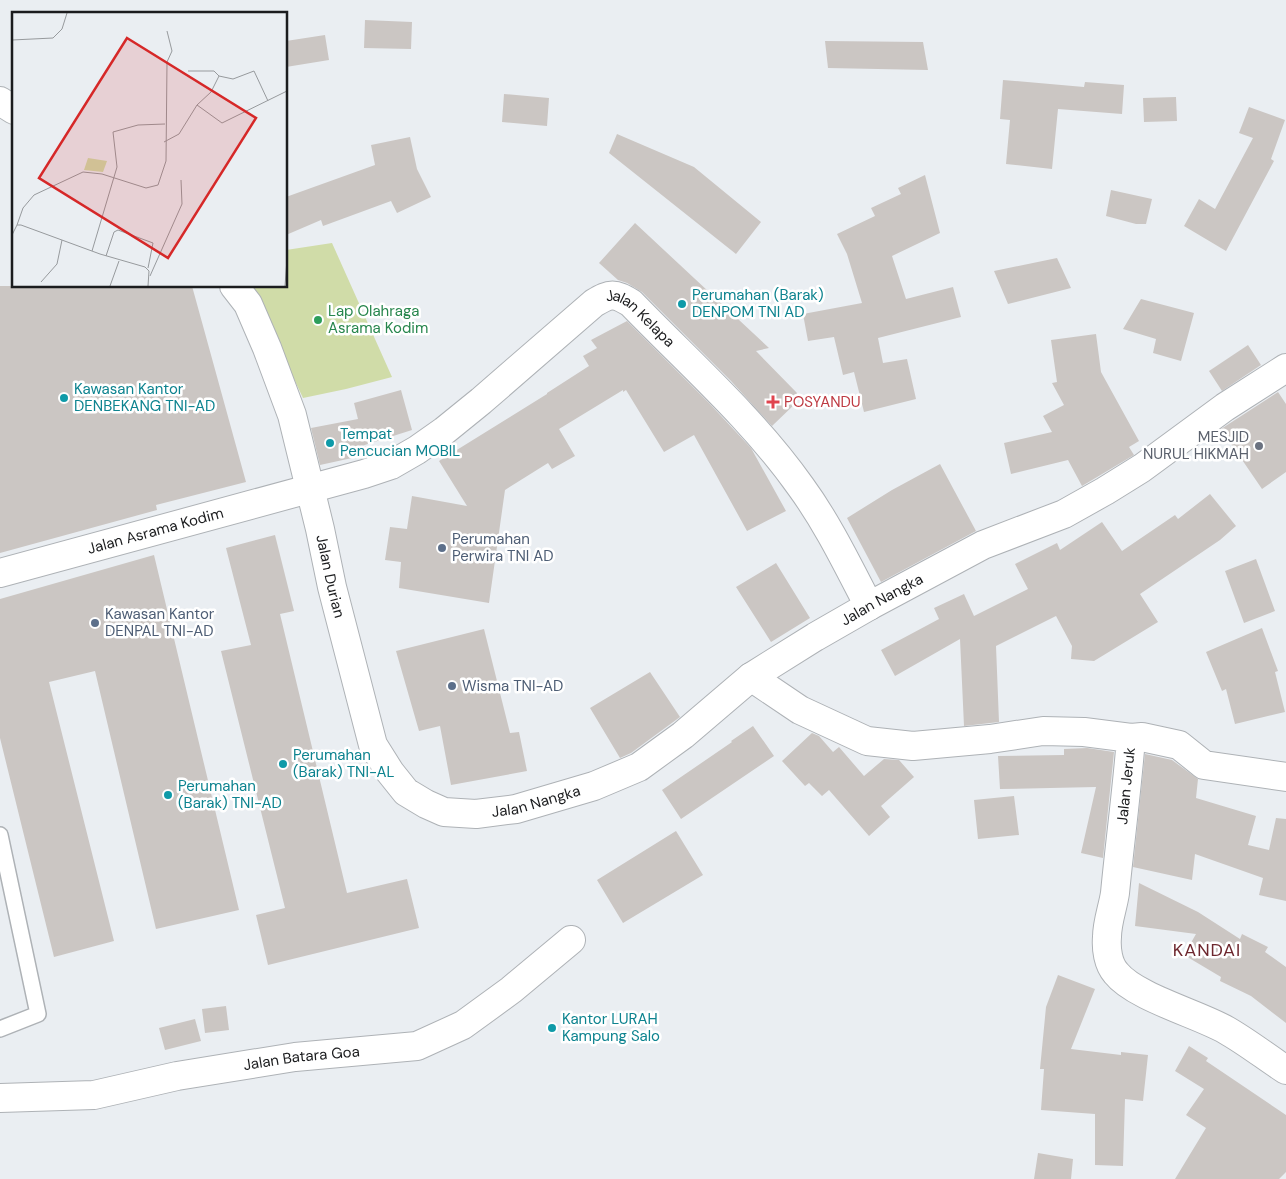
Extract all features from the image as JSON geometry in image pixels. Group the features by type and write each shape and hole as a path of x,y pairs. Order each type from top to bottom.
{"street":[{"path":"0,101 12,109"},
{"name":"Jalan Durian","path":"236,288 248,304 285,392 310,489 332,587 373,745 390,772 406,792 444,812 476,814"},
{"name":"Jalan Kelapa","path":"310,489 391,465 417,450 481,401 594,303 607,295 618,295 631,303 714,386 757,433 802,487 869,606"},
{"name":"Jalan Nangka","path":"476,814 516,809 594,786 639,767 683,736 751,677 815,636 983,545 1064,514 1105,491 1142,468 1226,406 1286,368"},
{"name":"Jalan Asrama Kodim","path":"0,573 310,489"},
{"name":"Jalan Jeruk","path":"751,677 800,710 867,741 913,746 990,739 1043,731 1084,732 1131,738 1127,797 1115,895 1106,935 1111,965 1116,974 1141,991 1226,1030 1286,1070"},
{"path":"1131,738 1142,737 1180,744 1204,765 1286,777"},
{"name":"Jalan Batara Goa","path":"0,1098 94,1094 177,1076 295,1057 417,1046 463,1025 511,990 571,940"}],"lane":[{"path":"0,835 38,1014 0,1029"}],"green space":[{"name":"Lap Olahraga Asrama Kodim","path":"332,243 392,377 303,398 251,288 288,288 288,250"}],"building":[{"path":"365,20 412,22 411,49 364,48"},
{"path":"325,35 329,60 288,67 288,41"},
{"path":"825,41 923,42 928,70 828,68"},
{"path":"1003,80 1084,87 1085,82 1124,85 1122,114 1058,109 1052,169 1006,164 1010,120 1000,119"},
{"path":"504,94 549,98 547,126 502,122"},
{"path":"1176,97 1177,121 1144,122 1143,98"},
{"path":"1249,107 1285,120 1271,159 1274,161 1226,251 1184,226 1199,199 1215,209 1253,138 1239,133"},
{"path":"617,134 694,167 761,222 736,254 609,153"},
{"path":"410,137 417,169 431,197 397,213 391,201 323,226 321,220 288,234 288,196 375,165 371,145"},
{"path":"925,175 940,233 892,256 906,299 953,287 961,317 878,338 883,363 907,359 916,399 864,412 854,372 843,375 834,337 808,341 803,314 862,303 847,254 837,234 875,216 871,208 901,194 898,188"},
{"path":"1111,190 1152,199 1146,224 1136,224 1106,216"},
{"name":"Perumahan (Barak) DENPOM TNI AD","path":"635,223 769,348 756,351 797,393 797,402 772,426 731,381 642,292 618,280 599,263"},
{"path":"1057,258 1071,288 1008,304 994,271"},
{"name":"Kawasan Kantor DENBEKANG TNI-AD","path":"0,286 12,286 12,288 193,288 246,482 156,505 157,510 0,553"},
{"path":"1141,299 1194,313 1181,361 1153,353 1156,339 1123,329"},
{"path":"627,321 751,448 786,511 747,531 694,435 664,452 626,390 623,392 623,390 559,429 575,456 552,469 548,463 505,490 489,603 399,588 401,562 385,560 390,527 407,529 412,496 467,506 439,461 589,366 583,356 597,348 591,340"},
{"path":"1096,334 1101,372 1139,441 1129,447 1134,455 1082,486 1068,460 1011,474 1004,443 1052,432 1043,416 1064,405 1052,383 1057,382 1051,340"},
{"path":"1248,345 1261,365 1222,391 1209,371"},
{"path":"401,390 412,430 349,450 352,458 320,465 311,428 358,419 354,403"},
{"name":"MESJID NURUL HIKMAH","path":"1278,392 1286,404 1286,472 1262,489 1221,429"},
{"path":"940,464 976,531 881,582 847,518 892,490"},
{"path":"1210,494 1236,526 1220,540 1140,594 1158,622 1094,661 1071,659 1072,646 1056,616 996,646 999,722 964,726 960,639 895,676 881,650 939,619 934,608 964,594 974,616 1028,589 1015,564 1057,543 1060,550 1102,522 1122,551 1175,515 1178,519"},
{"path":"275,535 294,611 280,614 347,893 407,879 419,928 268,965 256,915 285,908 221,651 251,645 226,548"},
{"path":"154,555 239,910 156,929 95,671 49,682 114,941 54,957 0,738 0,599"},
{"path":"1256,559 1275,611 1244,623 1225,571"},
{"path":"776,563 810,618 771,642 736,587"},
{"path":"1262,628 1278,671 1275,672 1285,712 1235,724 1226,689 1222,691 1206,652"},
{"path":"484,629 510,733 519,732 527,771 451,785 440,726 419,731 396,651"},
{"path":"650,672 680,717 631,753 620,758 590,708"},
{"path":"753,726 774,756 681,819 662,790"},
{"path":"812,733 819,736 833,752 839,747 864,776 884,759 899,760 914,777 881,806 890,817 869,836 829,790 822,796 809,783 805,786 782,761"},
{"path":"1087,748 1114,752 1103,858 1081,853 1096,787 1000,789 998,756 1064,755 1064,749"},
{"path":"1145,754 1172,760 1198,779 1196,798 1256,816 1248,845 1269,850 1276,818 1286,819 1286,901 1259,895 1263,878 1195,854 1192,880 1133,867"},
{"path":"1014,796 1019,835 978,839 974,800"},
{"path":"676,831 703,875 623,923 597,880"},
{"path":"1139,883 1198,912 1240,939 1242,934 1268,947 1265,952 1286,967 1286,1023 1251,996 1220,981 1221,977 1184,955 1196,934 1135,926"},
{"path":"1058,975 1095,989 1071,1049 1121,1055 1121,1052 1148,1055 1143,1101 1125,1099 1123,1166 1095,1165 1095,1114 1041,1110 1044,1069 1040,1069 1046,1007"},
{"path":"226,1006 229,1030 205,1033 202,1009"},
{"path":"195,1019 201,1041 165,1050 159,1028"},
{"path":"1189,1046 1208,1058 1206,1061 1286,1115 1286,1172 1279,1179 1175,1179 1206,1128 1186,1115 1204,1089 1175,1071"},
{"path":"1038,1153 1073,1159 1071,1179 1034,1179"}],"place":[{"name":"Perumahan (Barak) DENPOM TNI AD","path":"682,304"},
{"name":"Lap Olahraga Asrama Kodim","path":"318,320"},
{"name":"Kawasan Kantor DENBEKANG TNI-AD","path":"64,398"},
{"name":"POSYANDU","path":"773,402"},
{"name":"Tempat Pencucian MOBIL","path":"330,443"},
{"name":"MESJID NURUL HIKMAH","path":"1259,446"},
{"name":"Perumahan Perwira TNI AD","path":"442,548"},
{"name":"Kawasan Kantor DENPAL TNI-AD","path":"95,623"},
{"name":"Wisma TNI-AD","path":"452,686"},
{"name":"Perumahan (Barak) TNI-AL","path":"283,764"},
{"name":"Perumahan (Barak) TNI-AD","path":"168,795"},
{"name":"Kantor LURAH Kampung Salo","path":"552,1028"}],"district":[{"name":"KANDAI","path":"1207,950"}]}
